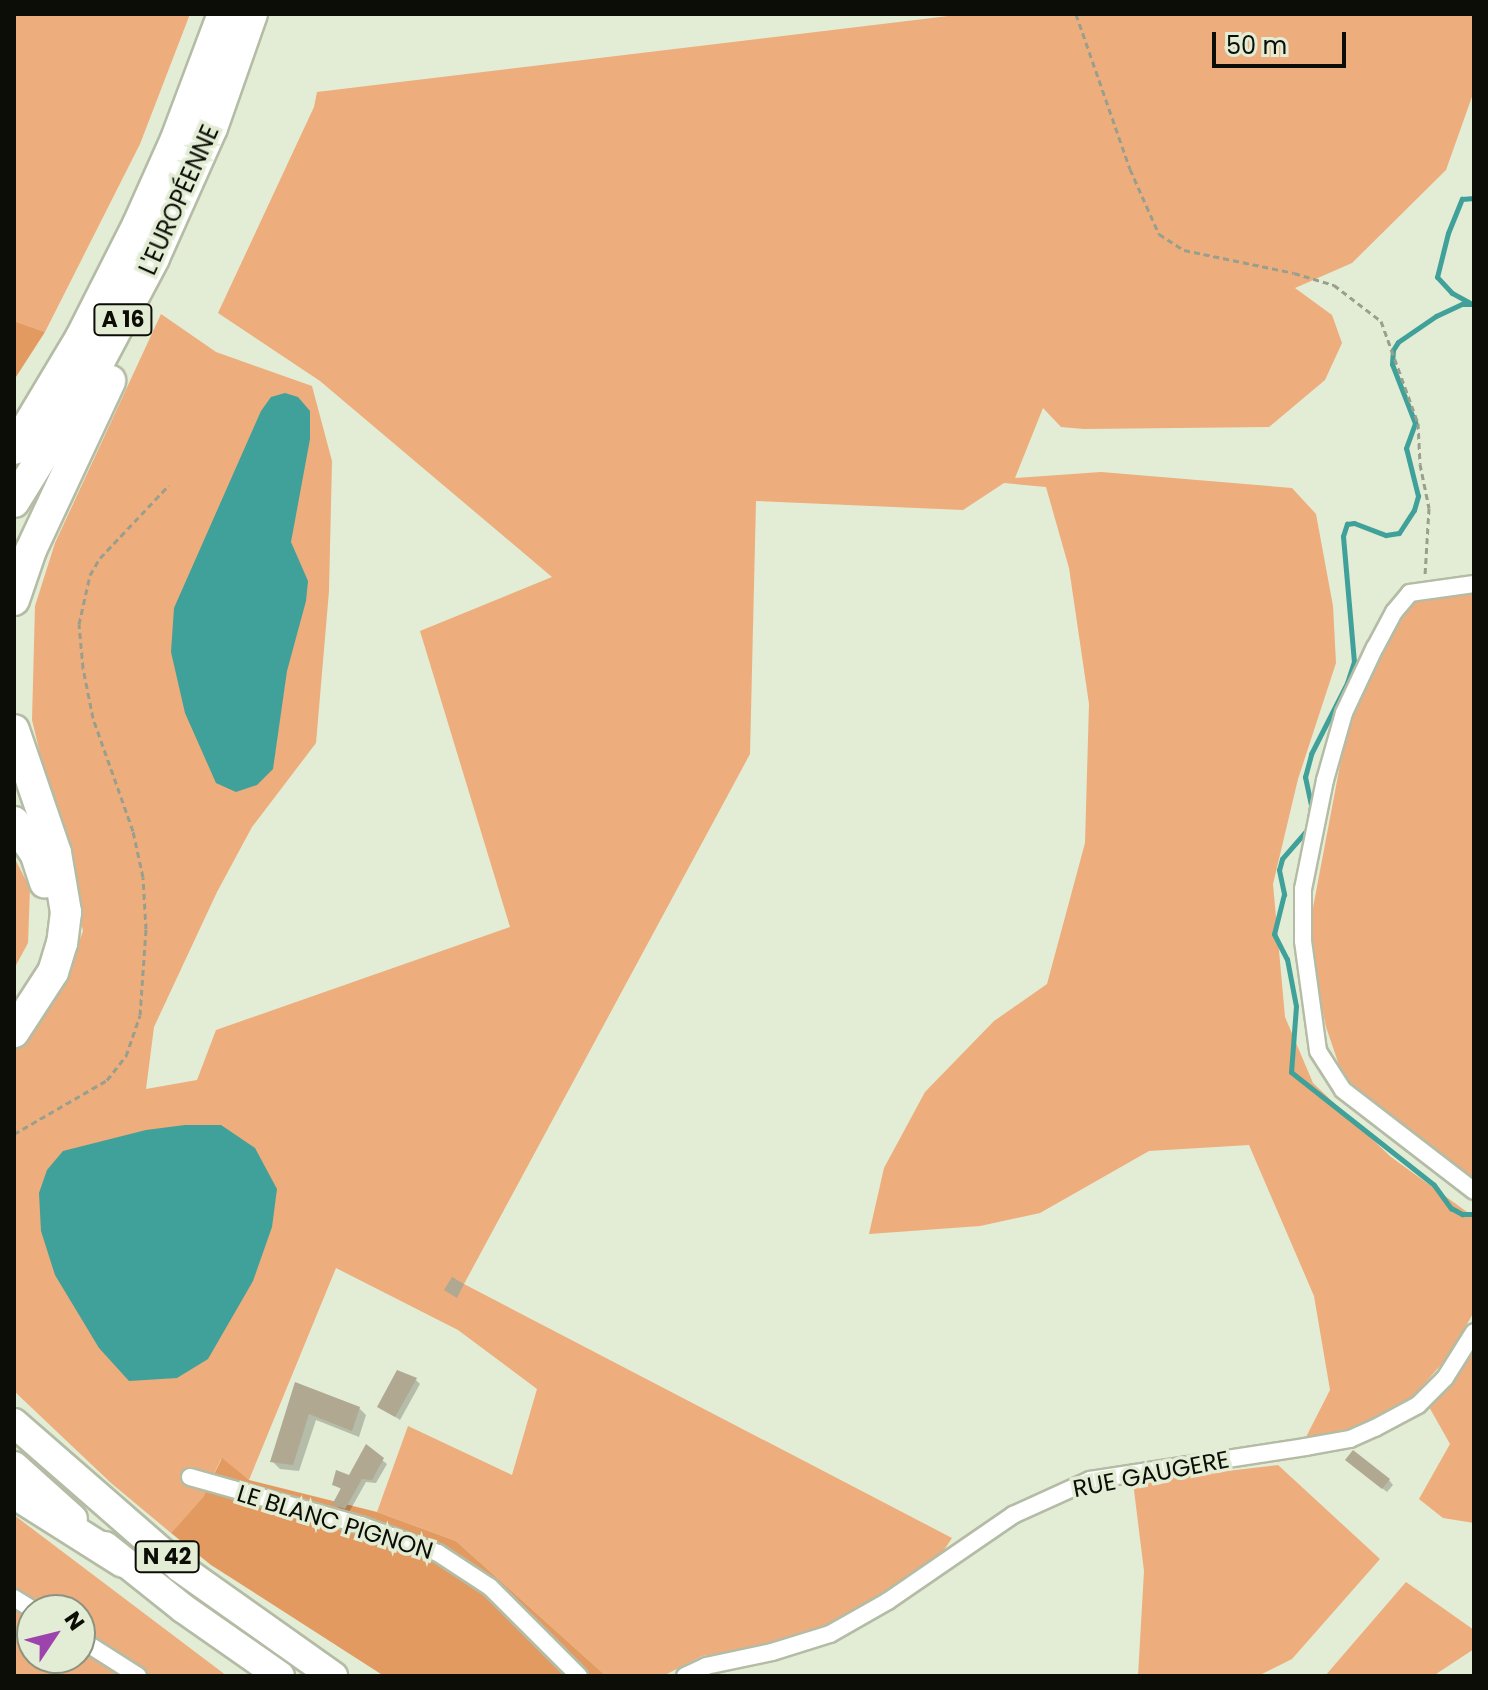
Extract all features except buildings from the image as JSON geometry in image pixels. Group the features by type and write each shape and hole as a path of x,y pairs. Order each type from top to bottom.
{"highway":[{"name":"L'EUROPÉENNE","path":"14,449 93,315 176,139 223,14"},
{"name":"L'EUROPÉENNE","path":"14,502 123,320 212,128 252,14"},
{"path":"14,600 48,512 168,260 212,128"},
{"path":"14,416 67,333 176,139"},
{"path":"14,730 56,853 66,912 62,943 53,972 14,1032"},
{"path":"14,822 40,866 48,916 37,967 14,1007"},
{"name":"N 42","path":"14,1423 179,1567 333,1676"},
{"name":"N 42","path":"14,1466 123,1562 280,1676"},
{"path":"14,1493 123,1562"}],"street":[{"path":"1474,584 1466,588 1422,589 1410,593 1394,612 1344,713 1312,836 1303,889 1303,941 1318,1051 1343,1090 1474,1191"},
{"name":"RUE GAUGERE","path":"685,1676 706,1666 772,1652 830,1634 888,1601 1013,1515 1090,1480 1350,1439 1418,1405 1445,1378 1474,1332"},
{"name":"LE BLANC PIGNON","path":"190,1477 361,1525 438,1553 490,1587 579,1676"},
{"path":"96,1649 138,1676"}],"path":[{"path":"1076,14 1130,169 1159,234 1184,250 1294,273 1334,285 1381,321 1418,423 1420,464 1429,508 1422,589"},
{"path":"14,1134 107,1080 126,1056 140,1015 145,961 143,877 125,806 93,718 83,668 79,624 83,598 95,566 111,543 169,485"}],"shaded area":[{"path":"14,14 190,14 140,144 45,332 14,321"},
{"path":"965,14 1474,14 1474,91 1446,170 1352,263 1295,288 1332,315 1342,343 1325,380 1269,427 1084,429 1061,427 1043,408 1015,478 1101,472 1292,488 1316,514 1333,606 1336,663 1298,779 1273,884 1285,1017 1313,1083 1391,1157 1474,1217 1474,1312 1447,1358 1409,1401 1379,1419 1329,1436 1305,1439 1330,1390 1314,1296 1249,1145 1149,1151 1040,1213 980,1226 869,1234 884,1168 925,1092 994,1021 1047,984 1085,843 1089,704 1069,568 1046,487 1004,483 963,510 756,501 750,754 464,1284 952,1538 936,1562 840,1618 786,1644 702,1656 663,1676 606,1676 456,1541 377,1512 408,1426 512,1475 537,1389 458,1330 336,1268 249,1480 221,1459 203,1497 171,1533 111,1483 14,1391 14,1050 60,992 83,931 32,720 35,606 55,543 161,314 216,352 312,386 332,461 329,591 316,743 252,827 217,892 154,1027 146,1089 197,1080 216,1030 510,927 420,631 552,577 320,381 218,313 314,107 317,92"},
{"path":"14,321 45,332 14,380"},
{"path":"1474,584 1474,1187 1355,1090 1339,1065 1326,1027 1312,960 1312,913 1341,760 1363,673 1410,593"},
{"path":"14,857 30,888 28,943 14,969"},
{"path":"1474,1345 1474,1523 1443,1518 1419,1499 1450,1444 1428,1405"},
{"path":"222,1458 249,1480 377,1512 456,1541 606,1676 384,1676 211,1565 171,1533 203,1497"},
{"path":"1278,1465 1380,1559 1292,1659 1258,1676 1138,1676 1144,1571 1133,1482"},
{"path":"14,1515 227,1676 14,1676"},
{"path":"1406,1582 1474,1630 1474,1649 1433,1676 1325,1676"}],"water":[{"path":"285,393 298,397 310,411 310,439 291,542 308,581 306,601 287,671 273,769 257,785 236,792 216,783 185,713 171,652 174,608 261,411 271,397"},
{"path":"221,1125 255,1148 277,1189 272,1227 253,1281 208,1359 177,1378 129,1381 99,1348 55,1275 41,1231 39,1193 47,1170 63,1151 146,1130"}],"waterway":[{"path":"1309,820 1311,805 1305,777 1311,754 1347,683 1354,662 1343,536 1347,524 1354,523 1386,535 1399,533 1414,510 1418,496 1406,448 1415,423 1392,364 1393,350 1398,342 1436,316 1462,304 1472,304 1452,293 1437,277 1448,233 1462,199 1474,198"},
{"path":"1307,830 1282,859 1279,870 1284,894 1274,934 1287,959 1296,1006 1291,1072 1434,1185 1451,1208 1462,1214 1474,1214"}]}
